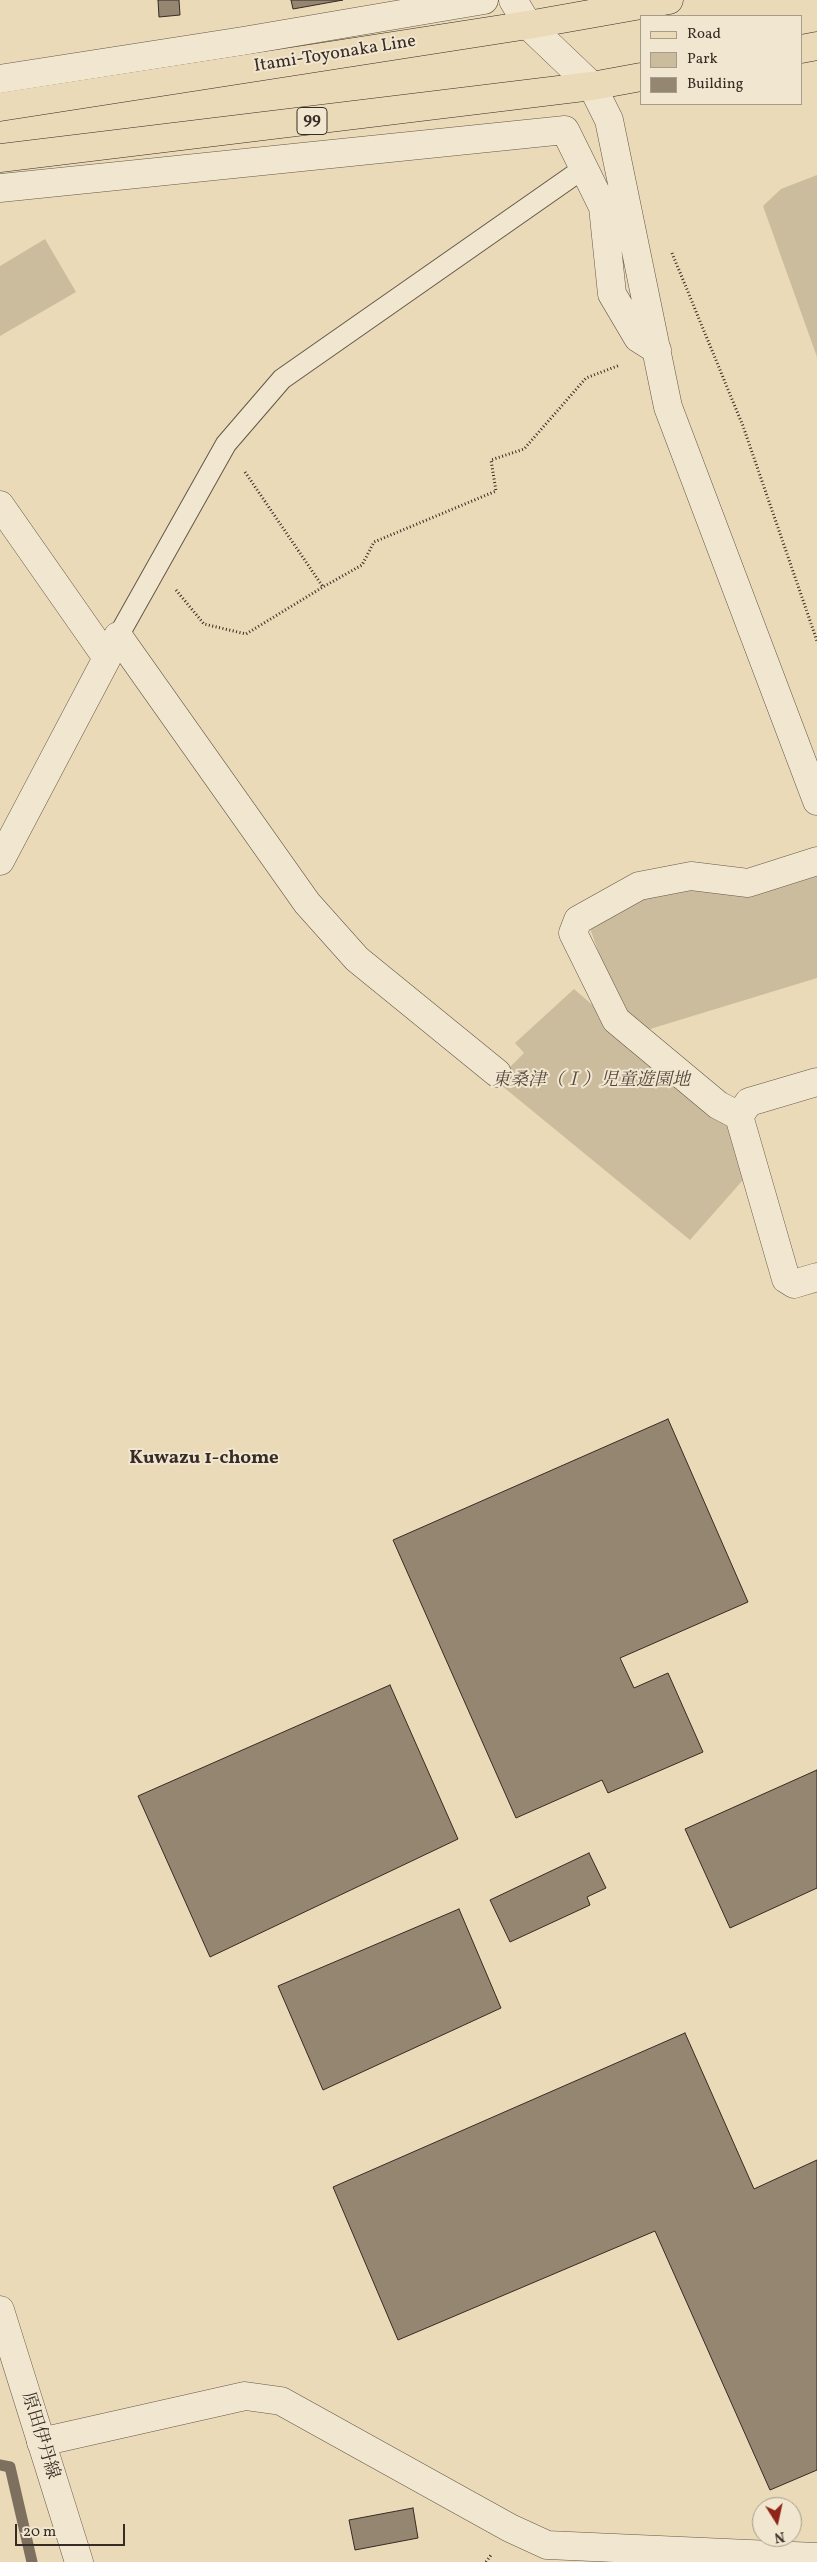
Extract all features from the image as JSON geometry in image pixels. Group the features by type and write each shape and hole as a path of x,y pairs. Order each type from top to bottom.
{"main road":[{"name":"Itami-Toyonaka Line","path":"0,106 528,25 670,0"},
{"path":"802,49 817,46"},
{"name":"99","path":"0,158 592,86 632,79"}],"street":[{"path":"0,79 243,41 484,0"},
{"path":"513,0 528,25 592,86 609,120 668,406 817,801"},
{"path":"0,188 565,130 603,207 612,294 638,338 657,350"},
{"path":"0,505 112,647 308,904 357,959 497,1073"},
{"path":"0,861 112,647"},
{"path":"817,862 748,883 691,876 639,886 578,920 573,933 616,1020 718,1105 739,1116 786,1279 794,1284 817,1277"},
{"path":"739,1116 749,1102 817,1082"},
{"name":"原田伊丹線","path":"0,2310 79,2562"},
{"path":"41,2442 245,2396 281,2401 510,2528 547,2545 817,2556"}],"lane":[{"path":"112,647 226,444 282,379 584,168"}],"path":[{"path":"670,248 742,426 817,641"},
{"path":"157,568 204,624 246,634 322,587 362,565 374,542 496,491 492,460 524,449 586,378 657,350"},
{"path":"226,444 322,587"}],"green space":[{"path":"817,175 817,357 763,206 781,189"},
{"path":"45,239 76,292 0,336 0,266"},
{"path":"817,872 817,978 650,1029 619,1008 588,923 635,896"},
{"name":"東桑津（Ⅰ）児童遊園地","path":"574,989 739,1132 750,1172 690,1240 496,1081 524,1053 515,1043"}],"building":[{"path":"158,0 179,0 180,15 159,17"},
{"path":"291,0 343,0 293,9"},
{"path":"668,1419 748,1602 620,1658 634,1688 668,1673 703,1752 608,1793 602,1780 516,1818 393,1540"},
{"path":"390,1685 458,1839 210,1957 138,1796"},
{"path":"817,1770 817,1888 730,1928 685,1829"},
{"path":"589,1853 606,1888 587,1897 590,1905 510,1942 490,1900"},
{"path":"459,1909 501,2008 323,2090 278,1986"},
{"path":"685,2033 754,2189 817,2160 817,2470 770,2490 655,2231 398,2340 333,2187"},
{"path":"413,2508 418,2538 355,2550 349,2520"}],"waterway":[{"path":"0,2465 10,2467 32,2562"}],"district":[{"name":"Kuwazu 1-chome","path":"204,1460"}]}
